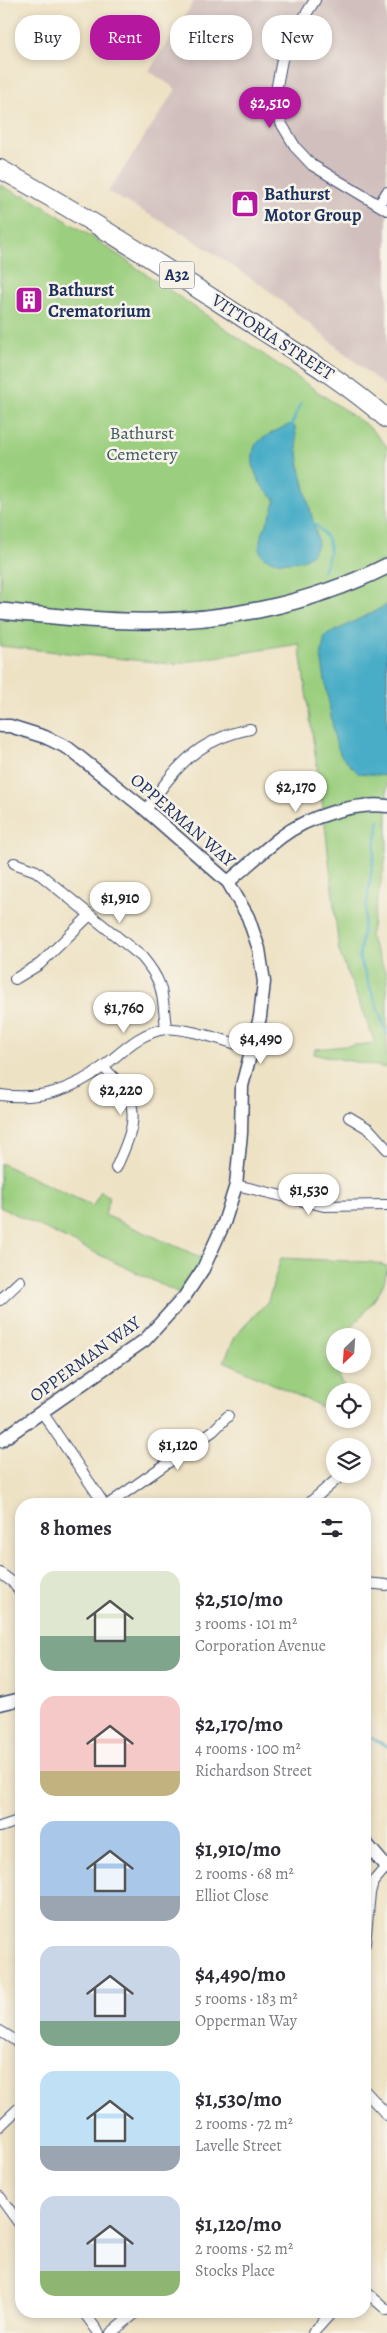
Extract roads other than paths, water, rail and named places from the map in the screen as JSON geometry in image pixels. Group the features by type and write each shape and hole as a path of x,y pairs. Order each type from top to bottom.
{"highway":[{"name":"VITTORIA STREET","path":"0,169 134,247 324,370 359,395 387,419"}],"main road":[{"path":"0,611 131,622 198,620 240,614 301,599 387,566"}],"street":[{"path":"315,0 284,49 276,91 281,123 296,148 312,165 383,207 387,192"},
{"name":"OPPERMAN WAY","path":"0,726 10,726 45,736 68,748 146,810 228,882 248,917 259,948 264,982 260,1017 242,1086 241,1133 236,1185 215,1246 203,1269 185,1296 146,1340 0,1441"},
{"path":"146,810 172,772 195,752 227,733 250,729"},
{"path":"228,882 282,836 324,815 372,804 387,806"},
{"path":"14,863 36,871 89,916 142,957 156,974 161,986 166,1028"},
{"path":"15,979 40,964 89,916"},
{"path":"0,1095 21,1097 52,1094 78,1084 103,1067 138,1038 166,1028 224,1040 251,1049"},
{"path":"103,1067 125,1090 134,1113 127,1143 116,1168"},
{"path":"349,1117 369,1129 387,1150"},
{"path":"236,1185 324,1206 387,1205"},
{"path":"0,1300 20,1281"},
{"path":"42,1412 100,1498"},
{"path":"118,1498 213,1431 228,1416"},
{"path":"315,1498 332,1483"},
{"path":"0,1573 15,1584"},
{"path":"371,1584 387,1585"},
{"path":"0,1704 15,1700"},
{"path":"0,1828 15,1822"},
{"path":"371,1849 386,1868 373,1882 371,1889"},
{"path":"0,2031 15,2040"},
{"path":"371,2098 387,2115"},
{"path":"0,2126 15,2112"},
{"path":"0,2197 15,2218"},
{"path":"371,2296 387,2310"},
{"path":"88,2318 99,2333"},
{"path":"111,2333 129,2318"},
{"path":"313,2333 326,2318"}],"water":[{"path":"292,424 295,427 300,469 318,541 314,552 306,559 282,562 267,559 261,554 259,548 260,540 275,499 264,489 256,476 253,453 255,446 261,440"},
{"path":"387,605 387,776 358,773 341,756 335,740 321,656 325,636"}],"waterway":[{"path":"291,426 301,403"},
{"path":"311,521 327,538 329,544 329,556 323,571"},
{"path":"379,820 359,957 387,1034"},
{"path":"371,1738 387,1746"}],"place":[{"name":"Bathurst Motor Group","path":"245,204"},
{"name":"Bathurst Crematorium","path":"29,300"}],"park label":[{"name":"Bathurst Cemetery","path":"142,443"}]}
